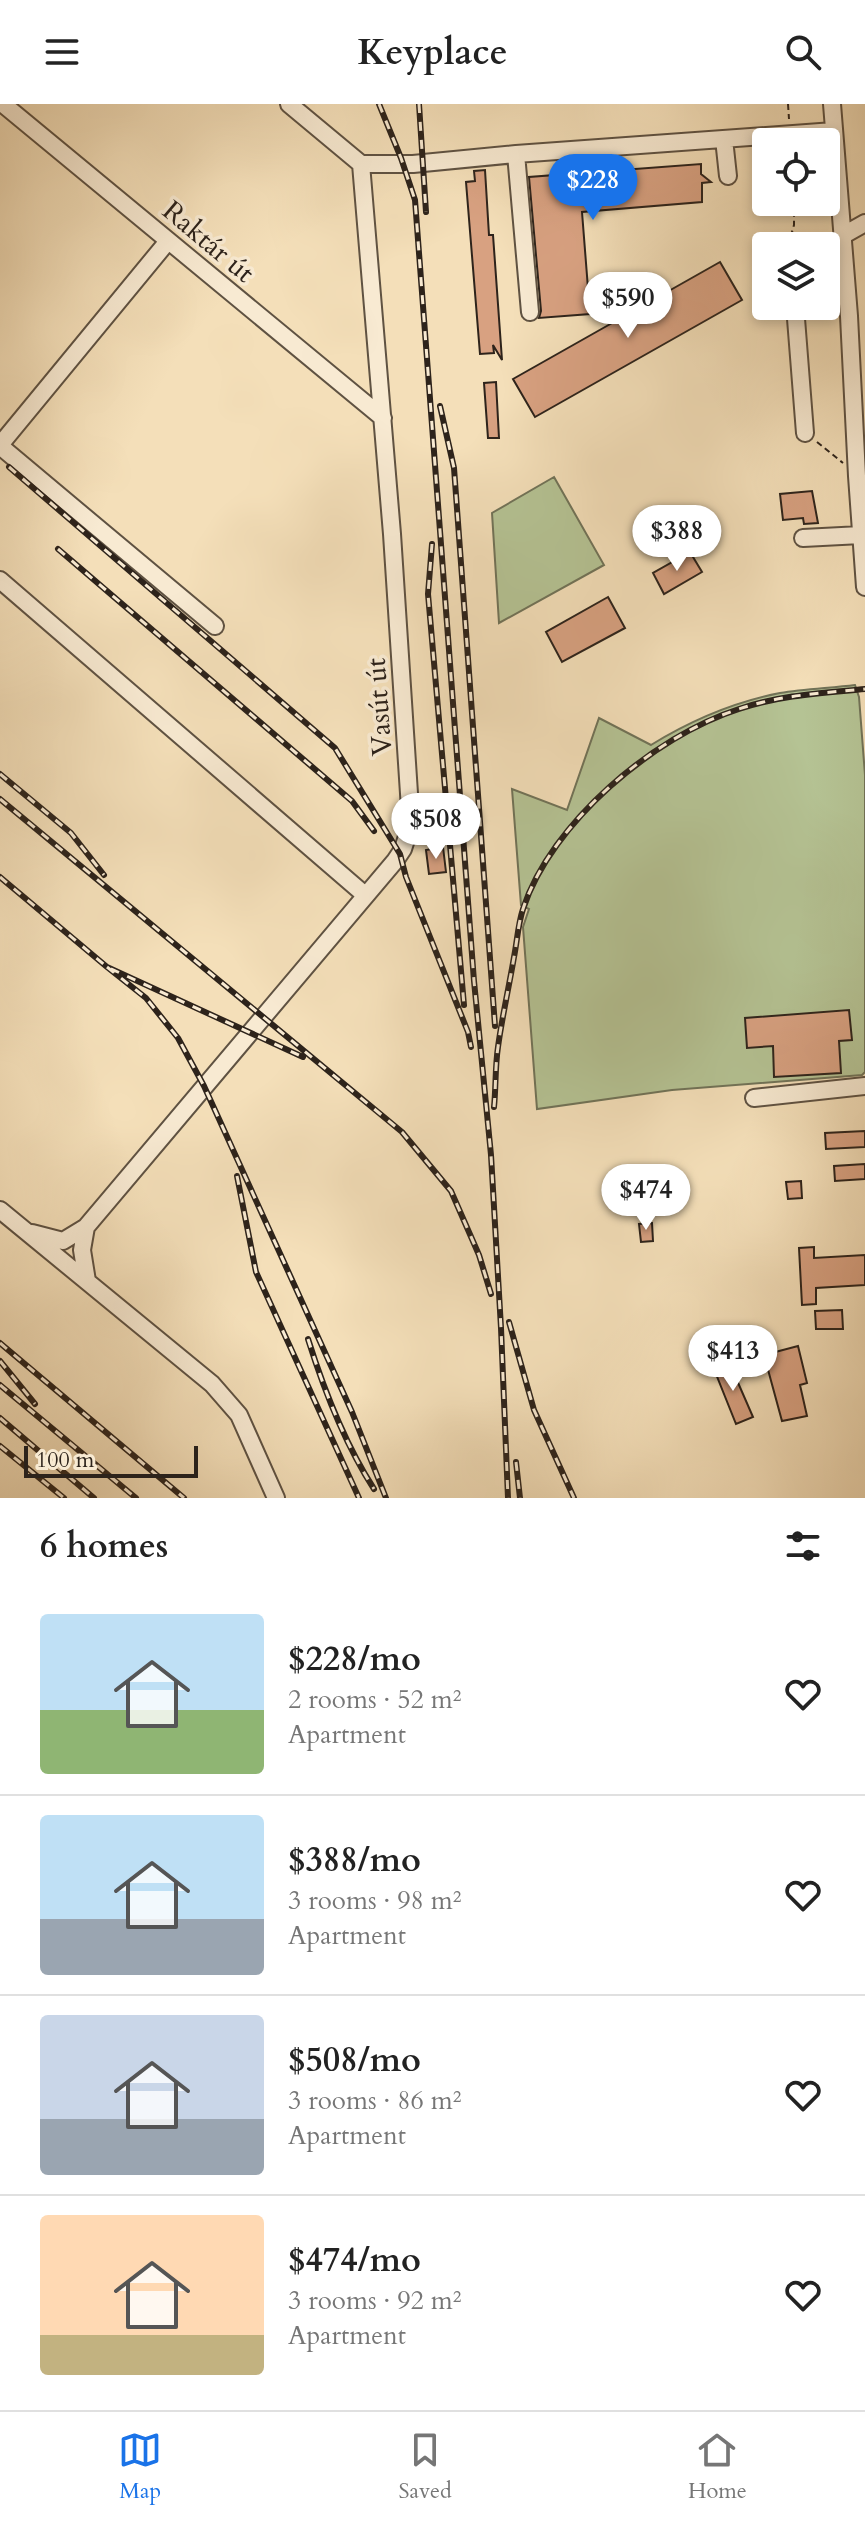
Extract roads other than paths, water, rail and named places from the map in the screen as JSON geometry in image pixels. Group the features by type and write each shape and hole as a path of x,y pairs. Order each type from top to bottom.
{"street":[{"name":"Raktár út","path":"3,104 383,418"},
{"path":"289,104 361,164 413,164 752,136"},
{"path":"832,104 834,128"},
{"path":"724,139 728,176"},
{"path":"516,154 530,312"},
{"name":"Vasút út","path":"86,1227 403,849 411,824 383,418 361,164"},
{"path":"840,210 865,587"},
{"path":"842,236 865,223"},
{"path":"168,241 0,446 215,626"},
{"path":"796,320 805,433"},
{"path":"803,538 861,535"},
{"path":"0,580 365,895"},
{"path":"754,1098 865,1086"},
{"path":"0,1210 212,1384 239,1415 276,1498"},
{"path":"26,1232 63,1241 86,1227"},
{"path":"86,1227 82,1250 87,1281"}],"railway":[{"path":"379,104 415,200 474,981 491,1155 508,1498"},
{"path":"419,104 426,212"},
{"path":"440,406 454,468 495,1026"},
{"path":"9,467 335,748 400,854 471,1047"},
{"path":"432,544 428,594 464,1005"},
{"path":"58,549 352,801 374,831"},
{"path":"494,1107 496,1062 523,909 537,877 581,815 641,761 706,722 770,701 865,689"},
{"path":"0,774 71,833 104,875"},
{"path":"0,799 402,1132 451,1191 479,1255 491,1294"},
{"path":"0,877 107,967 303,1057"},
{"path":"107,967 146,998 178,1038 204,1086 352,1412 386,1498"},
{"path":"237,1176 256,1272 359,1498"},
{"path":"509,1322 534,1410 574,1498"},
{"path":"308,1339 336,1416 374,1489"},
{"path":"0,1343 184,1498"},
{"path":"0,1361 35,1404"},
{"path":"0,1385 136,1498"},
{"path":"0,1418 94,1498"},
{"path":"0,1446 64,1498"},
{"path":"516,1462 520,1498"}]}
